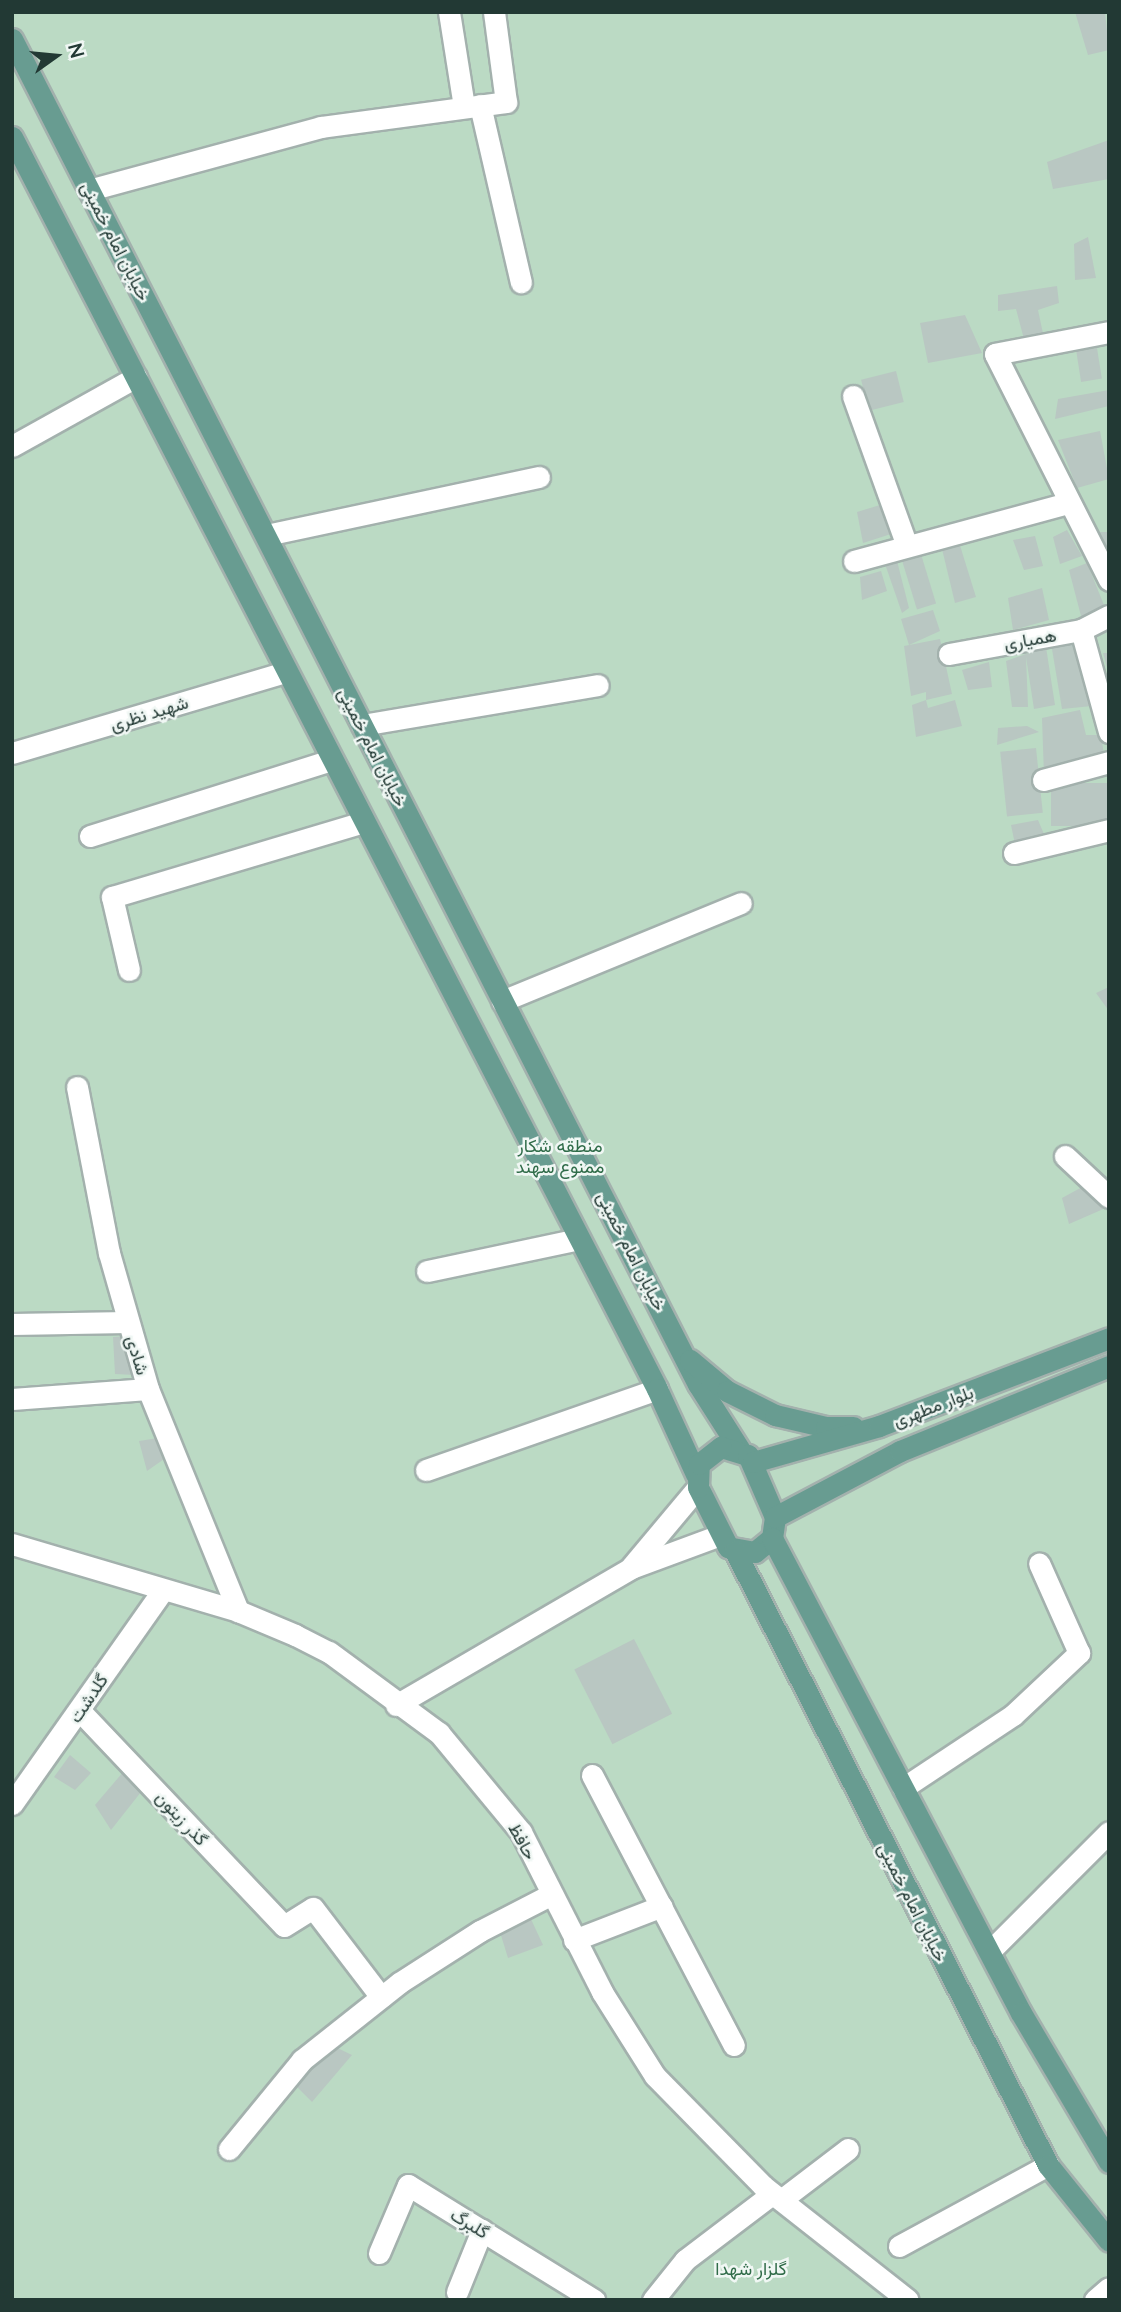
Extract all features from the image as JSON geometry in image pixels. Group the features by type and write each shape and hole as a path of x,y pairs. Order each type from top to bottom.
{"main road":[{"name":"خیابان امام خمینی","path":"12,39 698,1384 747,1456 774,1527"},
{"path":"12,137 285,673 657,1389 697,1480"},
{"name":"بلوار مطهری","path":"697,1480 712,1450 747,1456 879,1426 1109,1338"},
{"path":"686,1357 727,1391 775,1415 826,1427 879,1426"},
{"name":"بلوار مطهری","path":"735,1551 755,1552 774,1527 900,1451 1109,1366"},
{"name":"خیابان امام خمینی","path":"697,1480 720,1535 735,1551 1048,2165 1109,2241"},
{"path":"774,1527 903,1788 1053,2071 1109,2162"}],"street":[{"path":"449,12 521,282"},
{"path":"89,190 321,127 506,102 494,12"},
{"path":"1109,332 995,354 1109,580"},
{"path":"12,446 136,377"},
{"path":"853,396 907,546"},
{"path":"266,535 539,477"},
{"path":"855,561 1068,503"},
{"name":"همیاری","path":"948,654 1081,630 1109,616"},
{"path":"1081,630 1109,732"},
{"name":"شهید نظری","path":"12,754 285,673"},
{"path":"362,725 598,685"},
{"path":"90,836 331,760"},
{"path":"1043,780 1109,762"},
{"path":"129,970 112,897 363,822"},
{"path":"1014,853 1109,830"},
{"path":"502,1001 741,903"},
{"name":"شادی","path":"76,1087 108,1253 148,1389 238,1611"},
{"path":"1065,1156 1109,1197"},
{"path":"427,1271 579,1239"},
{"path":"12,1324 128,1322"},
{"path":"12,1399 148,1389"},
{"path":"426,1470 657,1389"},
{"path":"631,1568 697,1480"},
{"path":"396,1705 631,1568 720,1535"},
{"name":"حافظ","path":"13,1546 238,1611 329,1652 396,1705 439,1733 495,1797 521,1832 574,1940 655,2076 777,2197 908,2300"},
{"path":"903,1788 1013,1714 1079,1653 1039,1563"},
{"name":"گلدشت","path":"12,1804 162,1591"},
{"name":"گذر زیتون","path":"80,1711 284,1926 313,1908 381,1997"},
{"path":"592,1774 734,2045"},
{"path":"990,1951 1109,1832"},
{"path":"229,2149 302,2060 381,1997 480,1931 550,1895"},
{"path":"574,1940 662,1906"},
{"path":"653,2300 685,2260 848,2149"},
{"path":"899,2246 1048,2165"},
{"name":"گلبرگ","path":"379,2253 408,2185 594,2300"},
{"path":"457,2292 482,2230"},
{"path":"1095,2300 1109,2288"}],"green space":[{"name":"منطقه شکار ممنوع سهند","path":"12,12 1109,12 1109,2300 12,2300"}],"building":[{"path":"1075,12 1105,12 1109,50 1088,55"},
{"path":"1109,140 1109,179 1053,189 1047,162"},
{"path":"1088,237 1096,278 1075,280 1074,244"},
{"path":"1057,286 1059,303 1038,310 1044,338 1025,343 1016,309 998,311 998,295"},
{"path":"965,315 982,353 928,363 920,323"},
{"path":"1097,348 1102,379 1081,382 1076,351"},
{"path":"896,371 904,402 869,411 861,380"},
{"path":"1109,390 1109,406 1055,419 1058,399"},
{"path":"1100,431 1109,479 1077,488 1058,440"},
{"path":"880,505 891,534 863,543 857,512"},
{"path":"1067,530 1082,556 1060,564 1053,537"},
{"path":"1096,532 1109,532 1109,559"},
{"path":"1035,536 1043,566 1024,570 1013,540"},
{"path":"958,539 976,597 955,603 942,549"},
{"path":"920,551 936,604 917,609 901,557"},
{"path":"896,557 909,608 902,613 885,564"},
{"path":"1087,563 1108,615 1081,616 1069,570"},
{"path":"881,571 887,591 862,600 860,577"},
{"path":"1042,588 1049,620 1013,630 1008,598"},
{"path":"933,610 940,631 909,645 901,619"},
{"path":"940,639 952,694 926,700 926,692 911,696 904,646"},
{"path":"1075,641 1092,706 1062,709 1052,649"},
{"path":"1046,647 1055,705 1034,709 1026,657 1028,707 1012,707 1006,661"},
{"path":"1103,653 1109,653 1109,671 1108,671"},
{"path":"989,662 992,687 968,690 962,670"},
{"path":"926,700 928,708 955,700 962,726 916,737 912,705"},
{"path":"1080,710 1086,735 1101,735 1105,762 1044,776 1042,718"},
{"path":"1027,726 1039,732 997,745 998,728"},
{"path":"1036,748 1043,813 1007,816 1000,752"},
{"path":"1051,783 1109,783 1109,826 1051,826"},
{"path":"1038,820 1047,841 1016,849 1011,825"},
{"path":"1109,987 1109,1011 1096,993"},
{"path":"1084,1186 1108,1207 1069,1224 1062,1198"},
{"path":"128,1336 135,1375 115,1374 113,1337"},
{"path":"158,1438 167,1457 147,1471 139,1441"},
{"path":"634,1639 672,1714 612,1744 574,1669"},
{"path":"70,1755 91,1773 75,1790 54,1777"},
{"path":"124,1771 141,1792 111,1830 95,1805"},
{"path":"530,1917 543,1945 508,1958 500,1932"},
{"path":"327,2043 352,2055 312,2102 292,2082"}],"park label":[{"name":"گلزار شهدا","path":"751,2268"}]}
